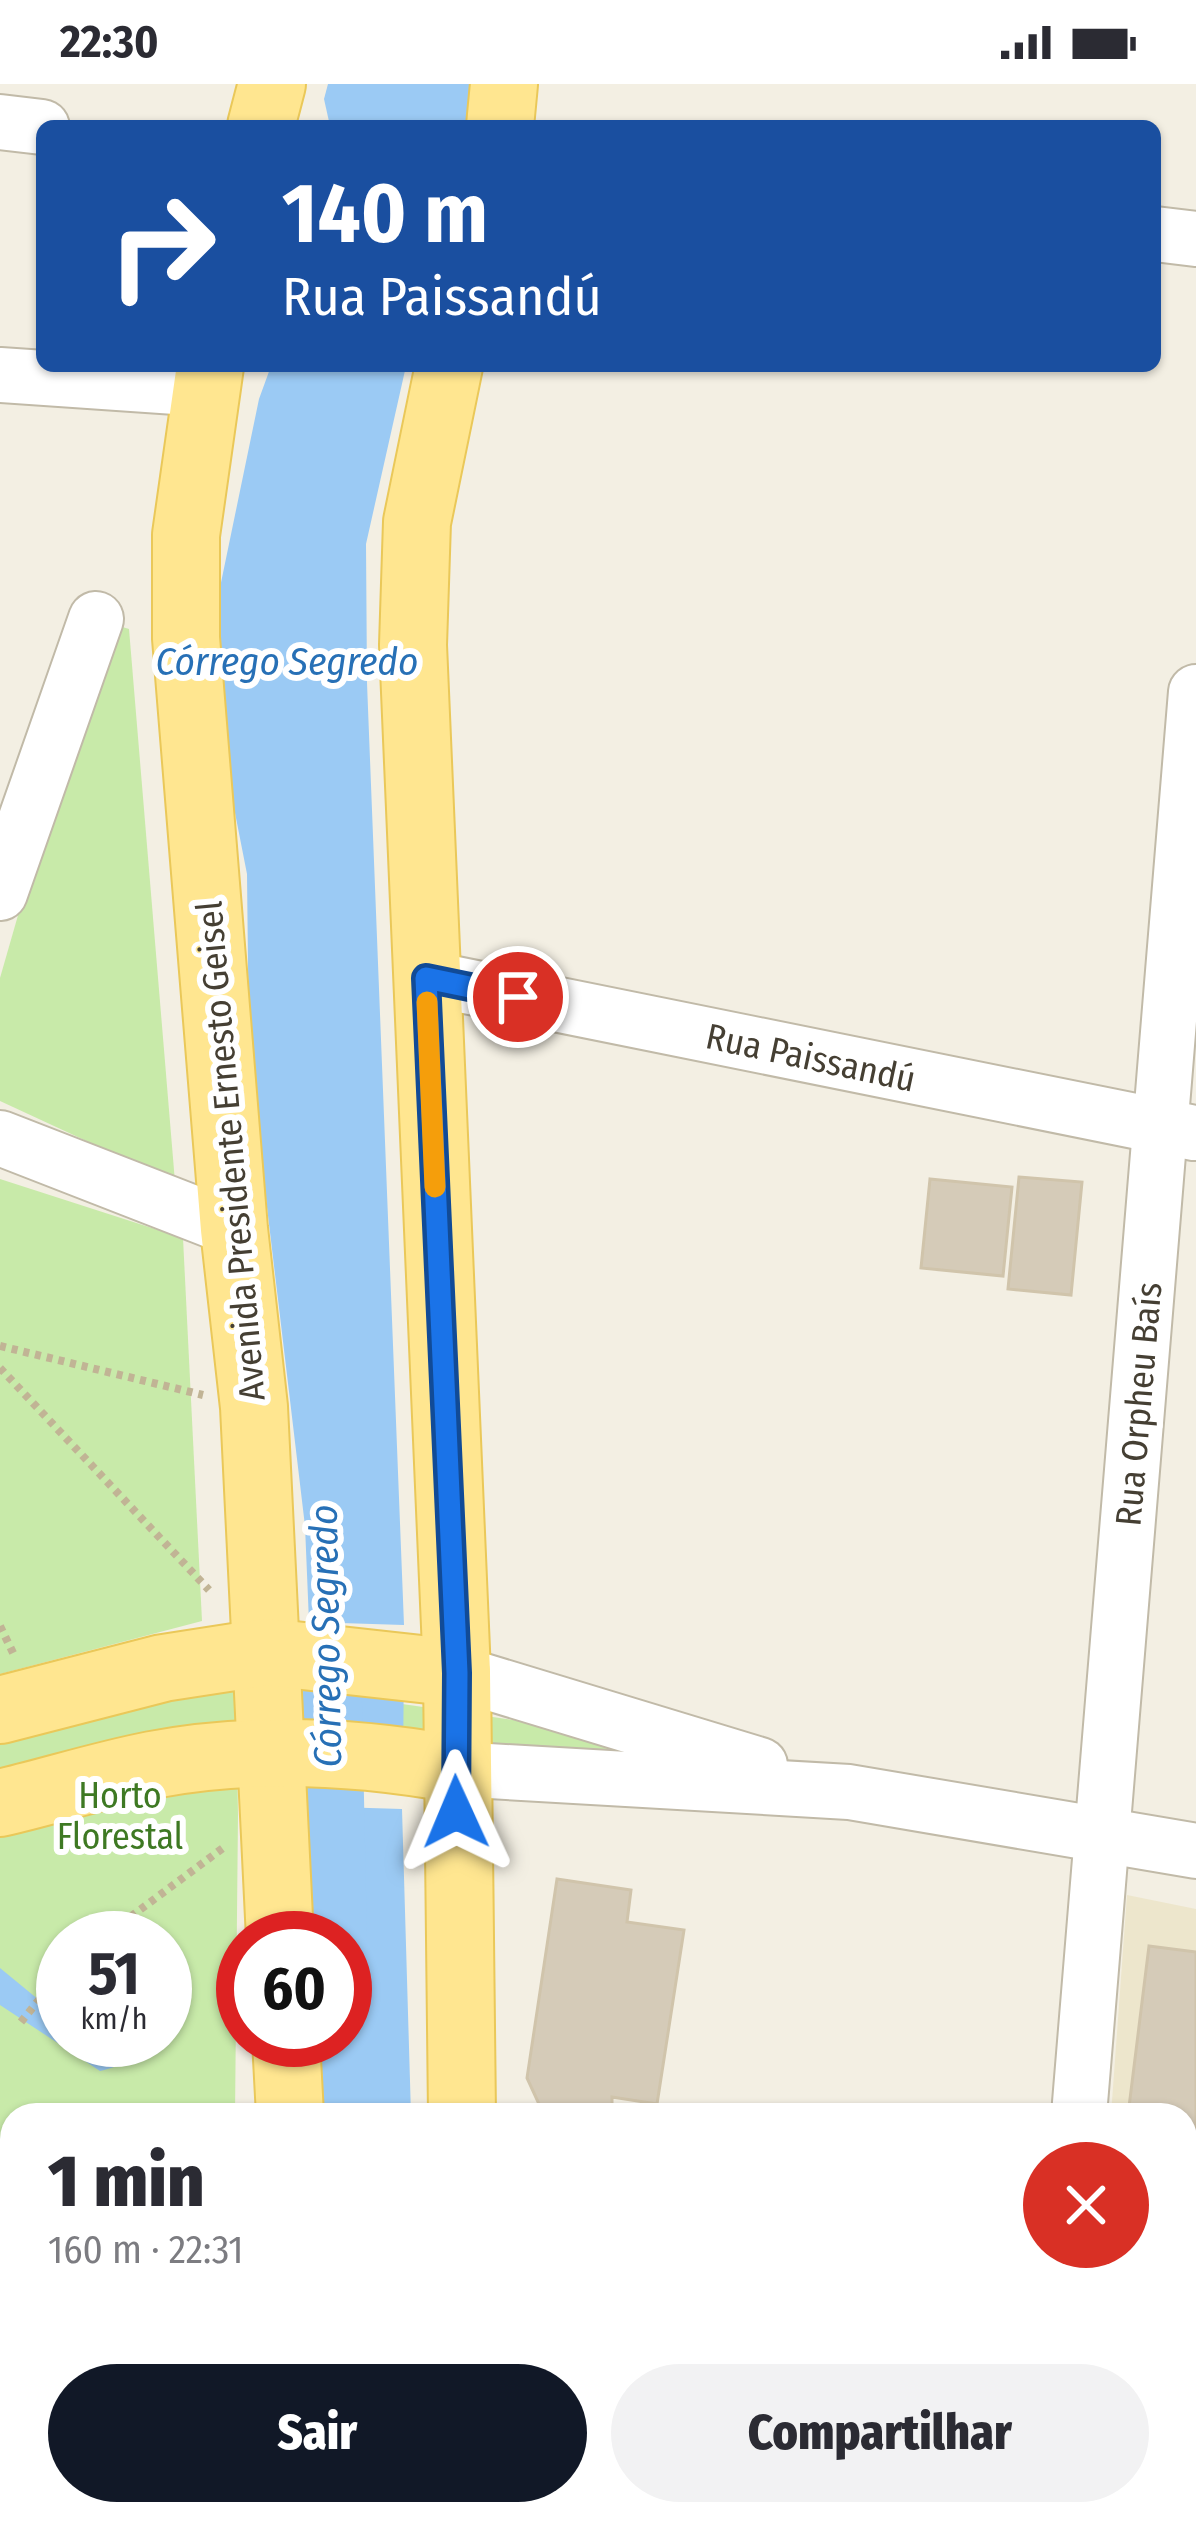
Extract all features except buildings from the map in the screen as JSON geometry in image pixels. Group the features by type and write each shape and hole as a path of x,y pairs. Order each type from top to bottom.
{"main road":[{"path":"263,120 272,84"},
{"path":"501,120 504,84"},
{"path":"448,372 417,522 413,644 426,978 429,1764 461,2103"},
{"name":"Avenida Presidente Ernesto Geisel","path":"208,378 186,535 186,638 234,1229 285,1654 280,1911"},
{"path":"0,1710 163,1667 285,1654 431,1669"},
{"path":"0,1803 155,1765 281,1771 429,1764"},
{"path":"287,2067 289,2103"}],"street":[{"path":"0,122 36,126"},
{"path":"1161,236 1196,239"},
{"path":"0,375 208,378"},
{"path":"0,892 96,619"},
{"name":"Rua Orpheu Baís","path":"1080,2103 1102,1836 1178,1131 1196,692"},
{"name":"Rua Paissandú","path":"426,978 1178,1131"},
{"path":"0,1138 234,1229"},
{"path":"431,1669 849,1792"},
{"path":"429,1764 849,1792 1196,1850"}],"path":[{"path":"0,1346 254,1407"},
{"path":"0,1368 285,1654"},
{"path":"131,1911 281,1771"},
{"path":"21,2021 36,2000"}],"shaded area":[{"path":"1127,1895 1196,1909 1196,2103 1112,2103"}],"green space":[{"path":"116,625 129,629 175,1182 0,1101 0,978 100,630"},
{"path":"0,1179 183,1238 202,1621 0,1674"},
{"name":"Horto Florestal","path":"235,1629 237,1911 216,1911 216,2067 235,2067 235,2103 0,2103 0,1683"},
{"path":"291,1688 673,1743 672,1770 286,1719"}],"water":[{"path":"328,84 477,84 466,120 329,120 324,99"},
{"name":"Córrego Segredo","path":"269,372 405,372 366,544 367,683 404,1625 309,1622 305,1526 249,1056 247,874 205,660 259,399"},
{"name":"Córrego Segredo","path":"302,1657 404,1666 403,1757 302,1749"},
{"name":"Córrego Segredo","path":"304,1806 402,1809 411,2103 310,2103 309,2067 372,2067 372,1911 305,1911"},
{"path":"0,1968 36,1998 36,2029 0,2005"}],"waterway":[{"name":"Córrego Segredo","path":"326,1705 330,1911"}],"slow traffic":[{"path":"427,1002 435,1187"}],"route":[{"path":"456,1812 457,1673 426,978 518,997"}]}
